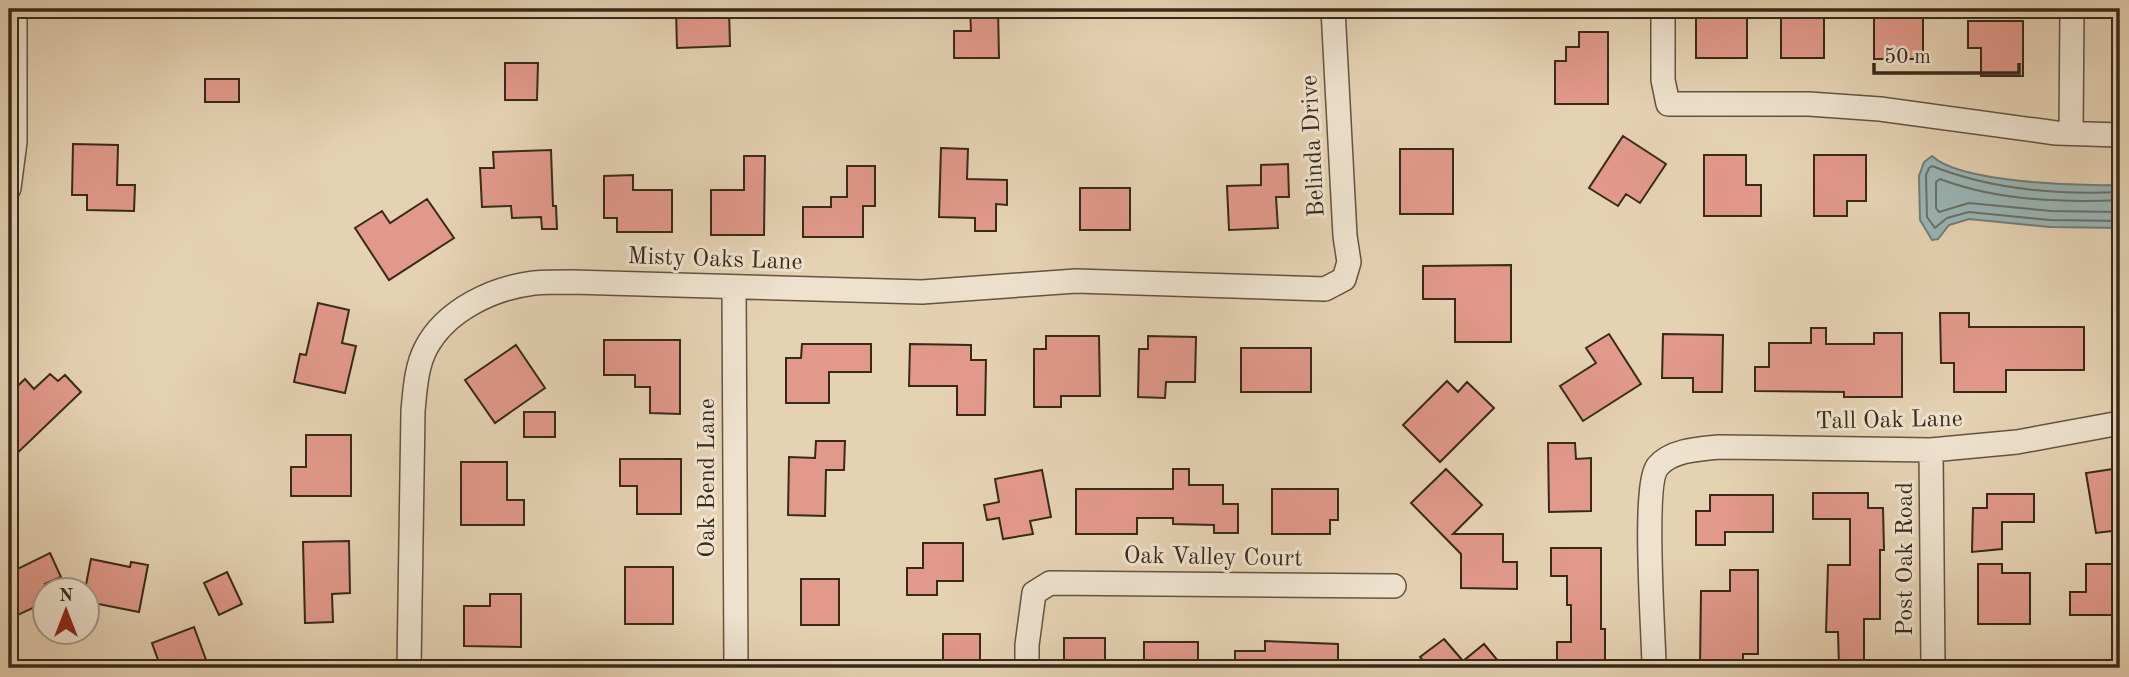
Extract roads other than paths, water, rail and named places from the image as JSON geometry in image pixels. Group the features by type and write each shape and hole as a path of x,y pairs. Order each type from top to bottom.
{"street":[{"path":"9,188 15,142 15,9"},
{"name":"Belinda Drive","path":"1333,9 1345,236 1349,262 1344,279"},
{"path":"1662,9 1663,80 1668,104 1808,104 2071,133 2120,135"},
{"path":"2071,133 2073,9"},
{"name":"Misty Oaks Lane","path":"409,668 413,411 417,374 425,349 439,328 485,296 533,283 572,282 922,292 1076,281 1305,290 1325,289 1344,279"},
{"name":"Oak Bend Lane","path":"734,287 736,668"},
{"name":"Tall Oak Lane","path":"1654,668 1650,510 1652,479 1665,459 1685,451 1719,447 1931,450 2017,442 2120,423"},
{"name":"Post Oak Road","path":"1931,450 1933,668"},
{"name":"Oak Valley Court","path":"1027,668 1027,645 1034,593 1050,583 1394,586"}],"water":[{"path":"1932,156 1946,165 1993,177 2078,185 2120,185 2120,228 2050,227 1969,219 1949,225 1938,239 1932,240 1920,220 1919,176 1924,162"}]}
